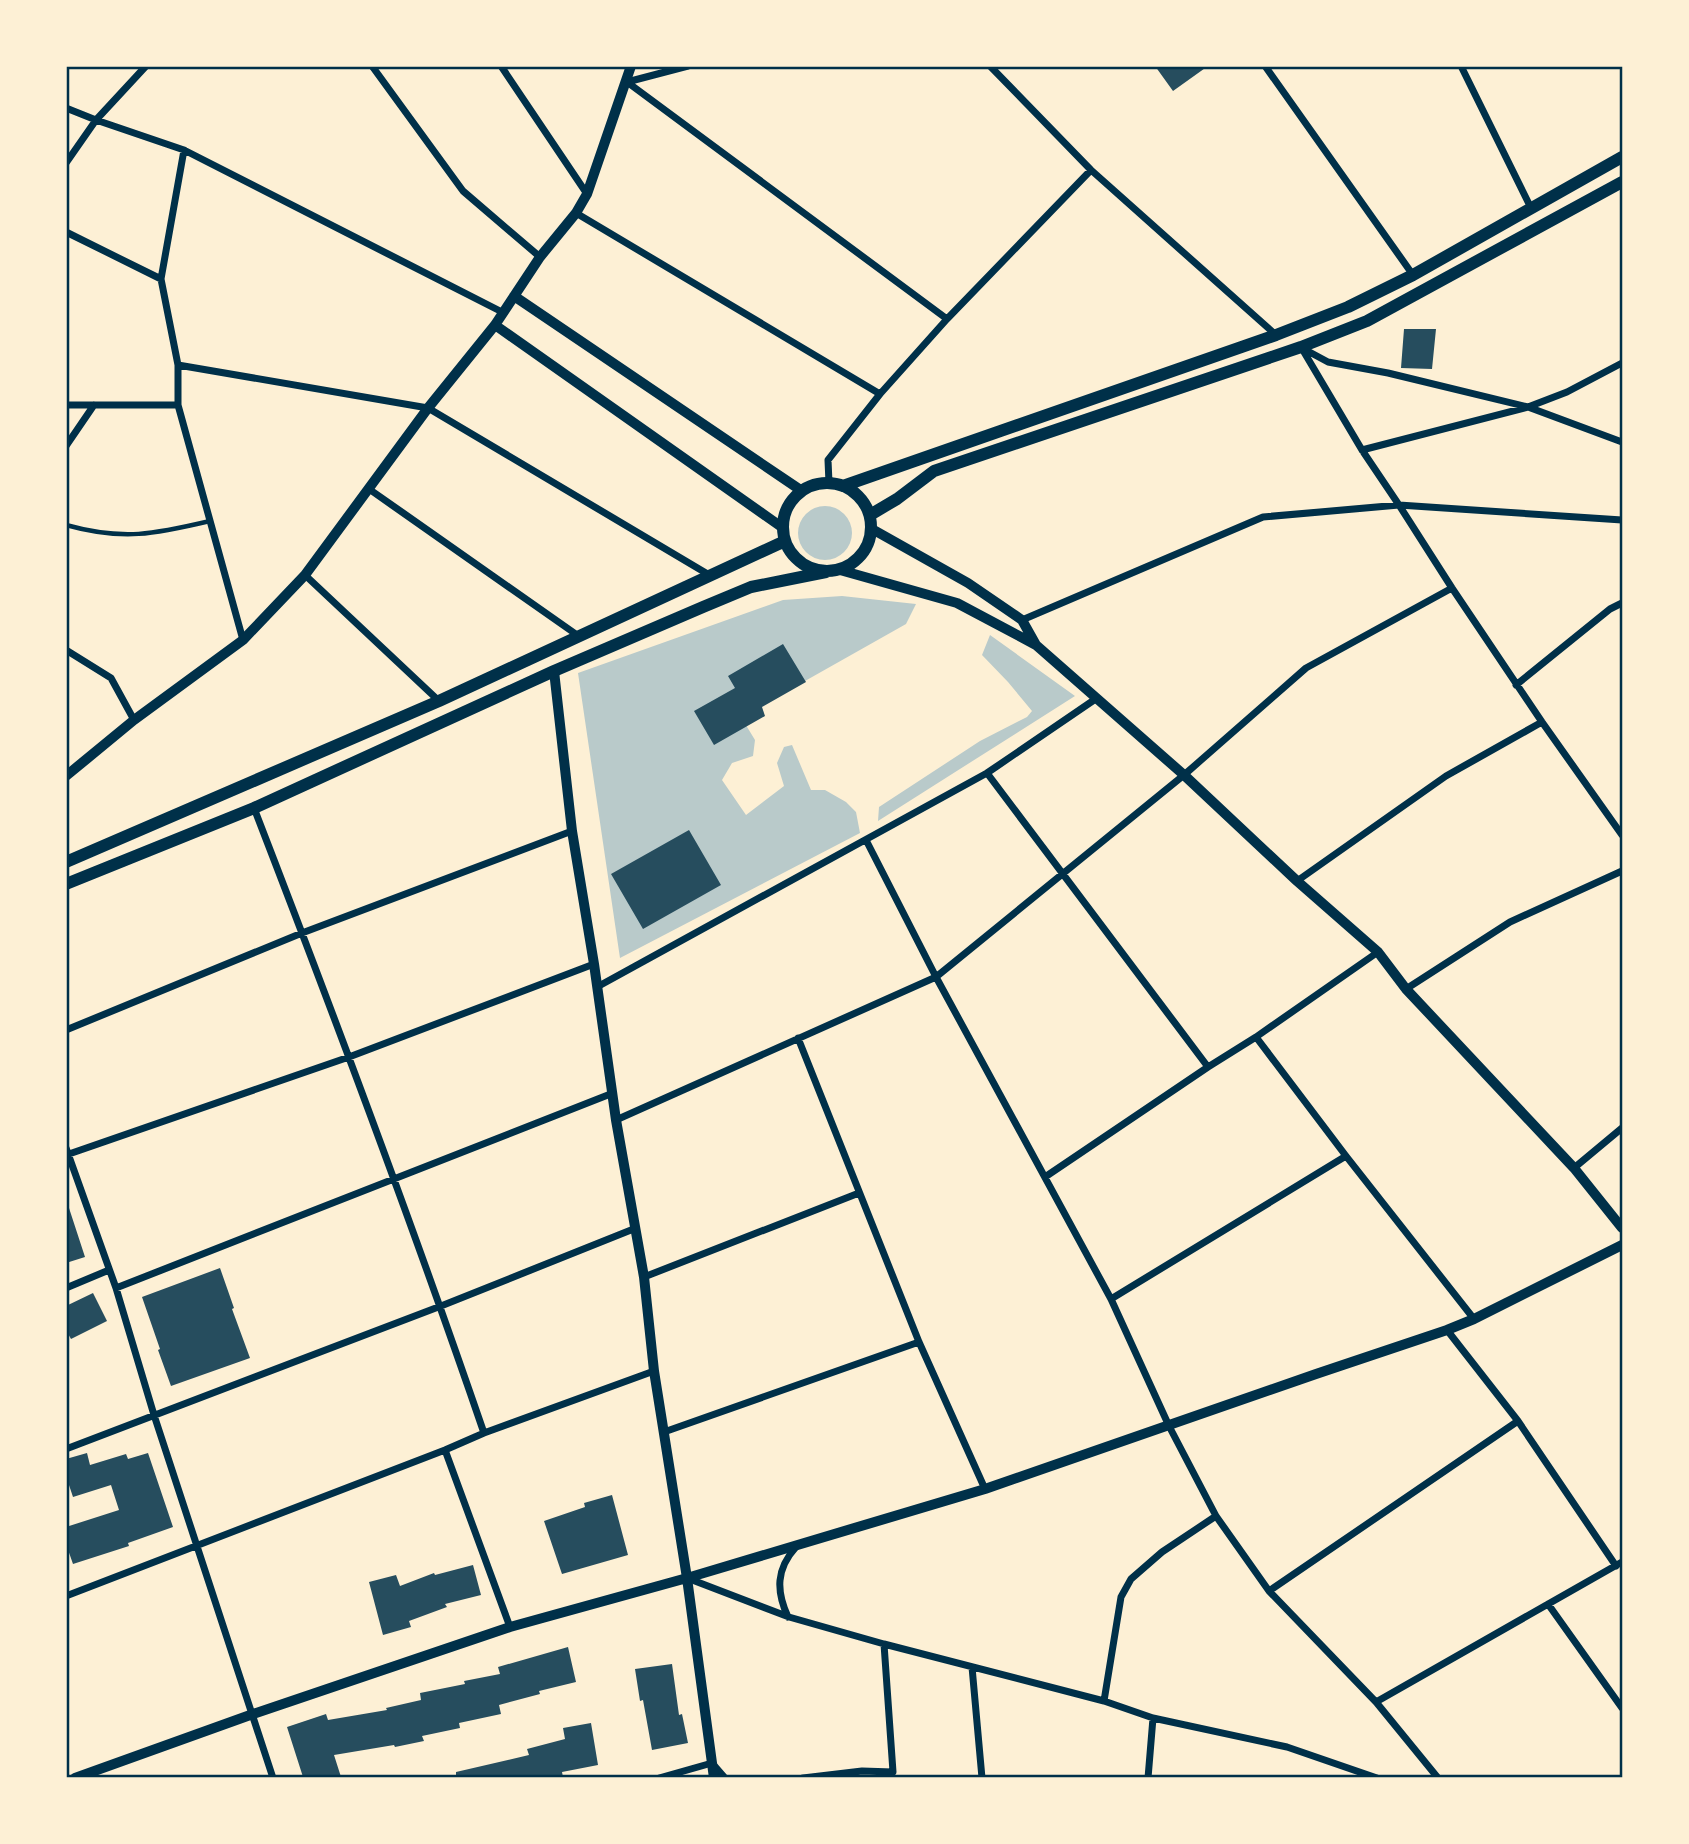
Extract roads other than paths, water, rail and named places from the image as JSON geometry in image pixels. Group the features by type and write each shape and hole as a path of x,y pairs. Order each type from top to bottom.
{"main road":[{"path":"843,486 1276,335 1348,307 1413,275 1622,157"},
{"path":"870,515 897,499 934,471 1301,347 1367,321 1622,182"},
{"path":"66,884 254,808 554,671 751,587 840,570 852,564 862,555 869,543 872,529 870,515 855,492 829,483 802,491 792,501 785,514 784,535 791,553 801,563 826,572"},
{"path":"66,862 439,701 712,576 784,535"}],"street":[{"path":"66,163 96,120 146,66"},
{"path":"372,66 463,191 540,257"},
{"path":"501,66 587,194"},
{"path":"66,776 134,720 243,640 305,575 428,408 504,313 540,257 576,212 587,194 631,66"},
{"path":"627,82 688,66"},
{"path":"1265,66 1413,275"},
{"path":"1461,66 1531,208"},
{"path":"995,68 1091,170 1276,335"},
{"path":"627,82 947,319"},
{"path":"66,108 184,149 504,313"},
{"path":"184,149 161,279 178,365 178,405 243,640"},
{"path":"829,483 828,460 880,394 947,319 1091,170"},
{"path":"576,212 880,394"},
{"path":"66,232 161,279"},
{"path":"514,296 802,491"},
{"path":"495,325 784,535"},
{"path":"1301,347 1328,362 1388,373 1528,407 1622,442"},
{"path":"1301,347 1362,450 1452,588 1516,685 1622,835"},
{"path":"1362,450 1528,407 1567,392 1622,363"},
{"path":"178,365 428,408 712,576"},
{"path":"66,405 178,405"},
{"path":"66,446 94,405"},
{"path":"369,489 579,637"},
{"path":"1022,620 1263,517 1399,505 1622,520"},
{"path":"872,529 968,583 1022,620 1036,645"},
{"path":"840,570 957,603 1036,645 1184,775 1297,881 1378,952 1406,989 1574,1168 1622,1228"},
{"path":"305,575 439,701"},
{"path":"616,1120 936,977 1184,775 1307,668 1452,588"},
{"path":"1516,685 1610,609 1622,603"},
{"path":"66,650 111,678 134,720"},
{"path":"554,671 572,831 616,1120 644,1277 654,1371 687,1578 714,1777"},
{"path":"597,987 987,774 1097,698"},
{"path":"1297,881 1446,776 1542,722"},
{"path":"987,774 1208,1067"},
{"path":"254,808 441,1306 484,1433"},
{"path":"66,1030 302,933 572,831"},
{"path":"866,840 936,977 1111,1299 1169,1426 1216,1516 1269,1591 1376,1702 1438,1777"},
{"path":"1406,989 1510,922 1622,871"},
{"path":"1045,1177 1256,1037 1378,952"},
{"path":"272,1777 154,1415 116,1288 68,1151 349,1057 594,964"},
{"path":"1256,1037 1474,1319"},
{"path":"798,1038 919,1342 985,1489"},
{"path":"116,1288 613,1093"},
{"path":"1574,1168 1622,1128"},
{"path":"1111,1299 1346,1156"},
{"path":"644,1277 859,1193"},
{"path":"66,1449 441,1306 636,1228"},
{"path":"75,1777 510,1627 687,1578 985,1489 1169,1426 1447,1330 1622,1245"},
{"path":"66,1288 109,1270"},
{"path":"1376,1702 1619,1564 1518,1421 1447,1330"},
{"path":"664,1433 919,1342"},
{"path":"66,1596 484,1433 654,1371"},
{"path":"1269,1591 1518,1421"},
{"path":"444,1450 510,1627"},
{"path":"1104,1701 1121,1597 1131,1579 1162,1552 1216,1516"},
{"path":"789,1618 779,1595 780,1582 787,1561 799,1544"},
{"path":"687,1578 789,1618 1104,1701 1153,1718 1287,1747 1377,1777"},
{"path":"1548,1604 1622,1708"},
{"path":"803,1777 893,1772 884,1644"},
{"path":"972,1667 982,1777"},
{"path":"1148,1777 1153,1718"},
{"path":"659,1777 712,1763"},
{"path":"712,1763 725,1777"}],"lane":[{"path":"66,525 94,532 131,535 164,532 210,521"}]}
